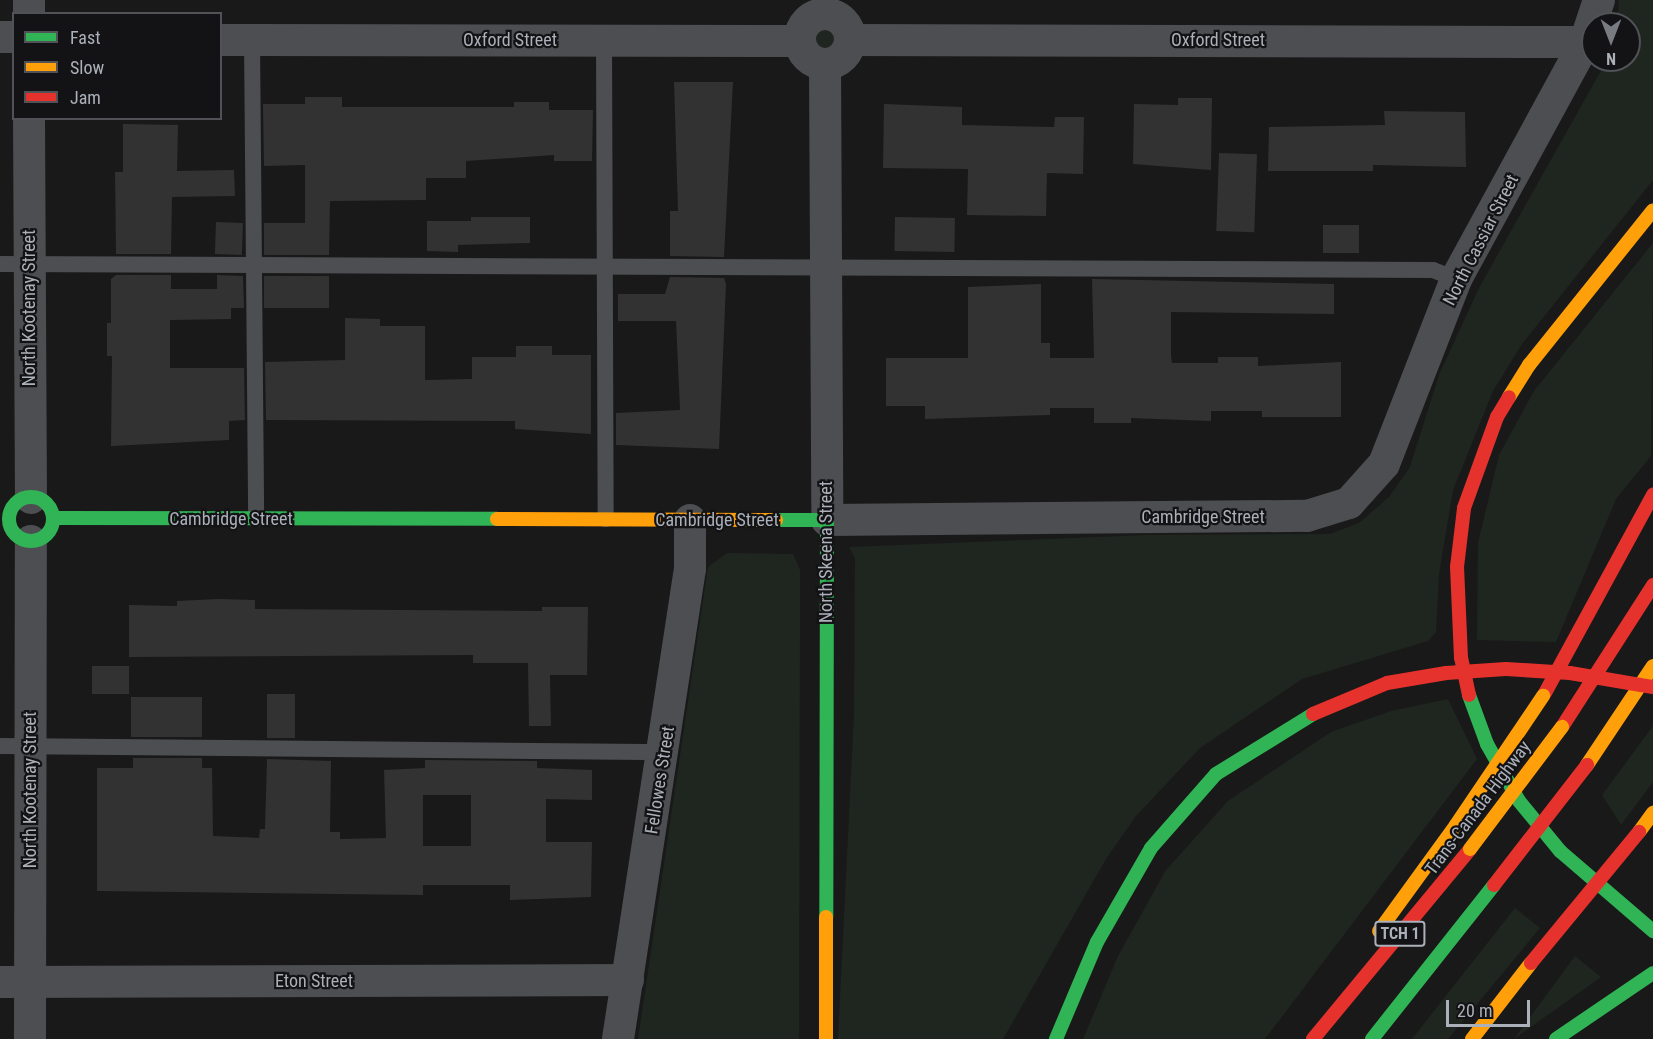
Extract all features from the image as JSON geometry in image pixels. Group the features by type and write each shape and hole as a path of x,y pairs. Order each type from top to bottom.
{"main road":[{"path":"1653,210 1529,365 1497,417 1464,508 1457,567 1461,658 1473,712 1487,744 1519,801 1560,851 1614,902 1653,931"},
{"path":"1329,1019 1376,936 1456,825 1543,696 1596,608 1653,495"},
{"path":"23,513 46,535 31,541 15,535 23,513"},
{"name":"Cambridge Street","path":"23,513 256,519 827,520"},
{"name":"North Skeena Street","path":"826,1039 827,520"},
{"name":"Trans-Canada Highway","path":"1313,1039 1470,849 1562,727 1653,585"},
{"name":"TCH 1","path":"1372,1039 1587,765 1653,666"},
{"path":"1056,1039 1102,932 1163,832 1216,774 1313,714 1387,683 1446,673 1506,669 1570,673 1653,687"},
{"path":"1472,1039 1653,813"},
{"path":"1556,1039 1653,973"}],"street":[{"path":"825,7 842,21 850,40 844,56 825,65 807,57 800,40 807,22 825,7"},
{"name":"Oxford Street","path":"222,40 800,40"},
{"name":"Oxford Street","path":"850,40 1581,42"},
{"name":"North Cassiar Street","path":"1371,484 1384,464 1456,279 1581,49"},
{"name":"North Skeena Street","path":"825,65 827,520"},
{"name":"North Kootenay Street","path":"23,513 14,265 29,120"},
{"name":"Cambridge Street","path":"827,520 1307,516 1349,503 1371,484"},
{"name":"Fellowes Street","path":"618,1039 664,757 690,569 690,520"},
{"name":"North Kootenay Street","path":"30,1039 15,982 15,746 31,541"},
{"name":"Eton Street","path":"15,982 628,980"}],"lane":[{"path":"252,40 256,519"},
{"path":"604,40 606,519"},
{"path":"14,265 1433,270 1456,279"},
{"path":"15,746 647,752 664,757"}],"shaded area":[{"path":"1619,0 1653,0 1653,180 1522,344 1493,391 1453,490 1439,574 1436,632 1428,641 1302,679 1200,748 1136,816 1106,859 1003,1039 838,1039 854,714 855,558 849,547 1147,535 1330,534 1359,523 1389,497 1410,467 1439,375 1479,288 1600,72 1641,72 1641,12 1618,12"},
{"path":"825,22 837,27 842,39 837,51 825,56 813,51 808,39 813,27"},
{"path":"1653,243 1651,456 1616,499 1556,642 1477,640 1478,543 1499,455 1534,391"},
{"path":"727,553 793,554 800,570 799,1039 638,1039 708,567"},
{"path":"1448,699 1477,759 1265,1039 1083,1039 1118,956 1166,870 1228,801 1331,732 1391,711"},
{"path":"1653,726 1653,782 1621,825 1602,795"},
{"path":"1515,908 1540,928 1448,1039 1412,1039"},
{"path":"1575,956 1601,977 1514,1039"}],"building":[{"path":"674,82 733,82 724,257 670,256 670,211 678,211"},
{"path":"305,97 342,97 342,107 514,107 514,102 549,102 549,110 593,110 592,161 554,161 554,155 466,161 466,178 426,178 426,200 330,201 329,255 264,255 264,223 305,223 305,165 264,166 263,104 305,104"},
{"path":"1178,98 1212,98 1211,170 1133,164 1134,104 1178,105"},
{"path":"884,104 962,107 962,125 1054,127 1055,117 1084,117 1083,174 1047,173 1046,216 967,215 968,169 883,168"},
{"path":"1384,111 1465,112 1466,167 1373,165 1373,171 1268,171 1269,127 1385,125"},
{"path":"123,124 178,125 177,171 234,170 235,196 172,197 171,254 116,254 115,172 123,172"},
{"path":"1219,153 1257,154 1254,232 1216,231"},
{"path":"471,217 530,217 530,243 458,245 458,252 427,251 427,221 471,221"},
{"path":"895,217 955,218 954,252 894,251"},
{"path":"216,222 243,223 242,255 215,254"},
{"path":"1323,225 1359,225 1359,253 1323,253"},
{"path":"116,275 171,275 171,289 217,289 217,275 243,276 244,308 231,308 231,319 170,320 170,368 244,368 245,420 229,421 229,440 111,446 112,356 107,356 107,323 111,323 111,279"},
{"path":"264,276 329,276 329,308 264,308"},
{"path":"670,277 724,278 726,284 719,449 616,445 616,413 680,410 676,321 618,321 618,294 665,294"},
{"path":"1092,279 1334,284 1334,314 1171,312 1171,355 1172,363 1218,363 1218,357 1258,357 1258,366 1341,362 1341,417 1262,417 1262,411 1211,411 1211,421 1131,418 1131,423 1094,423 1094,408 1050,408 1050,415 925,419 925,406 886,406 886,358 968,358 968,287 1041,284 1041,343 1050,343 1050,358 1094,358"},
{"path":"345,318 380,319 380,326 425,326 425,380 472,379 472,357 516,357 516,346 552,346 552,355 591,355 591,434 515,429 515,421 266,420 265,362 345,360"},
{"path":"255,600 255,609 542,611 542,607 588,607 587,675 550,675 551,726 529,726 528,663 473,663 473,655 129,657 129,605 177,606 177,601"},
{"path":"92,666 129,666 129,694 92,694"},
{"path":"267,694 295,694 295,738 267,738"},
{"path":"131,697 202,697 202,737 131,737"},
{"path":"133,758 202,758 202,768 212,768 213,836 259,838 260,829 265,829 267,759 331,761 330,832 340,832 340,839 386,838 384,770 425,768 425,760 537,761 537,768 592,770 592,800 546,799 546,842 592,842 591,897 510,900 510,885 423,885 423,895 97,891 97,768 133,768","holes":["423,795 471,795 471,846 423,846"]}],"traffic: fast":[{"path":"31,497 46,504 53,519 46,534 31,541 16,534 9,519 16,504 31,497"},
{"path":"53,518 497,519"},
{"path":"776,520 827,520 826,917"},
{"path":"1469,695 1487,744 1519,801 1560,851 1653,931"},
{"path":"1056,1039 1097,942 1151,848 1216,774 1313,714"},
{"path":"1372,1039 1494,885"},
{"path":"1556,1039 1653,973"}],"traffic: slow":[{"path":"1509,397 1529,365 1653,210"},
{"path":"497,519 776,520"},
{"path":"1587,765 1653,666"},
{"path":"1456,825 1543,696"},
{"path":"1470,849 1562,727"},
{"path":"1639,832 1653,813"},
{"path":"1379,931 1456,825"},
{"path":"826,917 826,1039"},
{"path":"1472,1039 1531,963"}],"traffic: jam":[{"path":"1469,695 1461,658 1457,567 1464,508 1497,417 1509,397"},
{"path":"1545,693 1653,495"},
{"path":"1562,727 1653,585"},
{"path":"1313,714 1387,683 1446,673 1506,669 1570,673 1653,687"},
{"path":"1494,885 1587,765"},
{"path":"1531,963 1639,832"},
{"path":"1313,1039 1470,849"}]}
